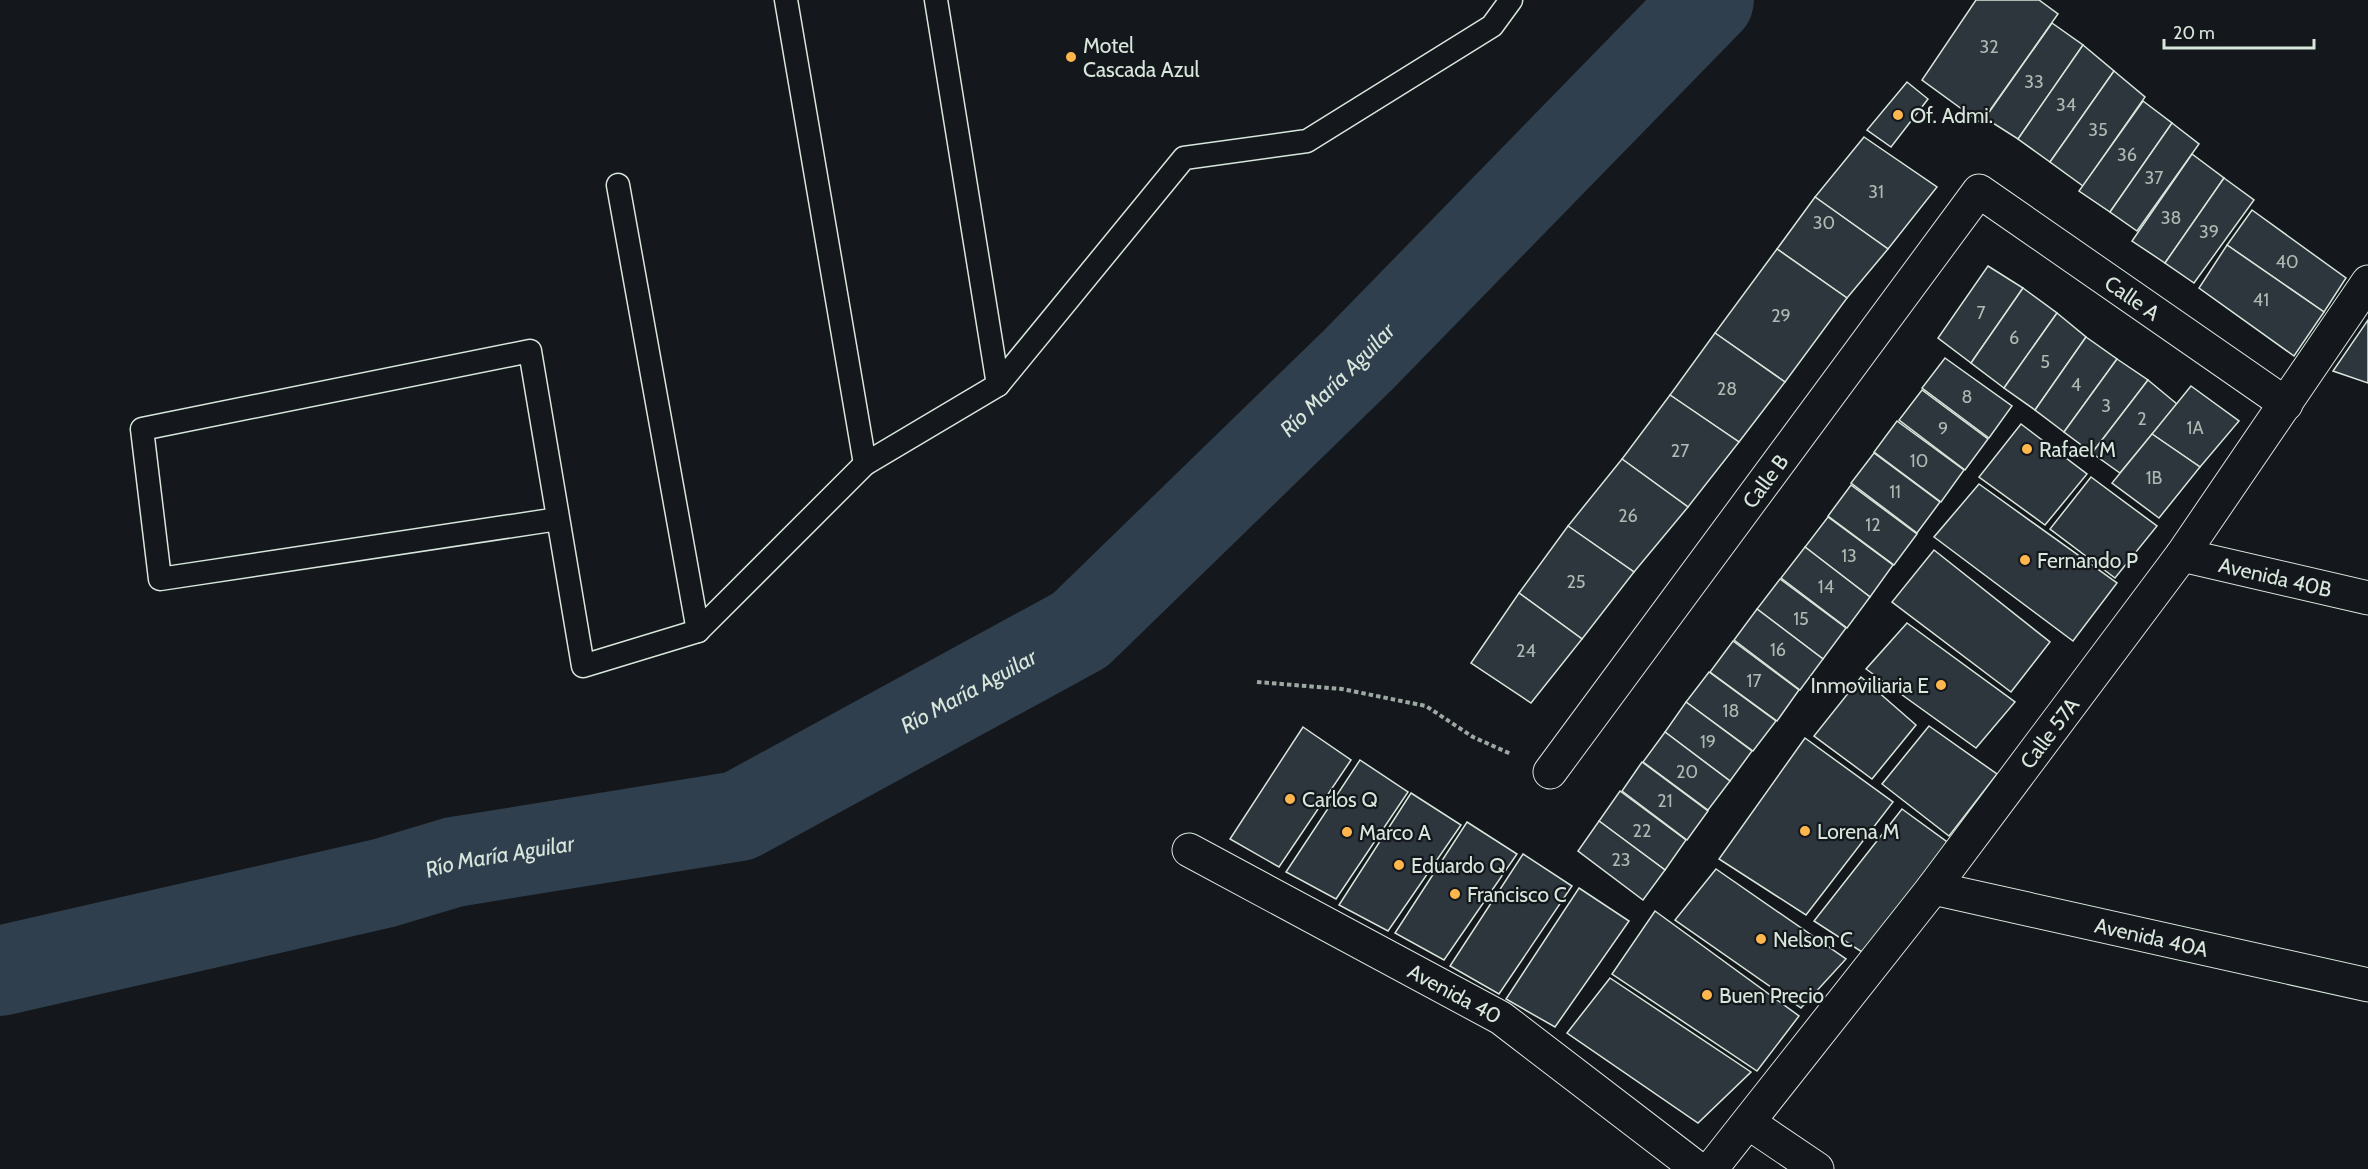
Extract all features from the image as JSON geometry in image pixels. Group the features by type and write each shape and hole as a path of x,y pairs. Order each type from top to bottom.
{"street":[{"name":"Calle A","path":"1979,191 2286,404"},
{"name":"Calle B","path":"1550,772 1979,191"},
{"name":"Calle 57A","path":"1711,1169 1933,888 2182,555 2368,282"},
{"name":"Avenida 40B","path":"2182,555 2368,598"},
{"name":"Avenida 40","path":"1189,850 1501,1018 1698,1169"},
{"name":"Avenida 40A","path":"1933,888 2368,985"},
{"path":"1749,1123 1817,1169"}],"lane":[{"path":"786,0 865,464"},
{"path":"936,0 998,386"},
{"path":"558,519 159,579 142,429 530,351 583,666 698,631 865,464 998,386 1184,158 1307,141 1492,26 1511,0"},
{"path":"618,185 698,631"}],"path":[{"path":"1257,682 1342,689 1426,706 1473,737 1550,772"}],"building":[{"path":"1976,0 2039,0 2058,14 1981,123 1922,80"},
{"path":"2052,23 2083,45 2018,139 1985,118"},
{"path":"2083,45 2114,71 2050,162 2018,139"},
{"path":"2114,71 2145,97 2083,186 2050,162"},
{"name":"Of. Admi.","path":"1907,82 1928,99 1891,147 1867,130"},
{"path":"2143,101 2172,123 2110,212 2079,191"},
{"path":"2172,123 2199,144 2137,231 2110,212"},
{"path":"1864,137 1937,187 1888,249 1815,197"},
{"path":"2192,154 2224,178 2165,263 2132,241"},
{"path":"2224,178 2254,200 2194,283 2165,263"},
{"path":"1815,197 1888,249 1847,298 1777,249"},
{"path":"2252,210 2346,278 2324,312 2227,245"},
{"path":"2227,245 2324,312 2294,356 2199,288"},
{"path":"1777,249 1847,298 1785,382 1715,333"},
{"path":"1988,266 2023,288 1971,363 1938,338"},
{"path":"2023,288 2057,313 2004,388 1971,363"},
{"path":"2057,313 2086,337 2035,410 2004,388"},
{"path":"2368,320 2368,383 2333,371"},
{"path":"1715,333 1785,382 1739,442 1670,395"},
{"path":"2086,337 2117,359 2064,432 2035,410"},
{"path":"1945,358 2012,406 1989,438 1922,388"},
{"path":"2117,359 2148,380 2092,453 2064,432"},
{"path":"2148,380 2177,404 2120,473 2092,453"},
{"path":"2191,386 2239,421 2200,467 2152,434"},
{"path":"1922,390 1988,439 1965,470 1899,420"},
{"path":"1670,395 1739,442 1688,507 1622,459"},
{"path":"1897,421 1964,470 1941,502 1874,452"},
{"name":"Rafael M","path":"2021,424 2087,474 2045,525 1979,477"},
{"path":"2152,434 2200,467 2159,518 2112,483"},
{"path":"1874,453 1940,502 1917,533 1851,483"},
{"path":"1622,459 1688,507 1634,572 1568,526"},
{"name":"Rafael M","path":"2091,477 2157,526 2115,578 2050,529"},
{"name":"Fernando P","path":"1979,484 2117,583 2073,641 1934,537"},
{"path":"1851,485 1917,534 1894,565 1828,516"},
{"path":"1828,517 1893,565 1870,597 1805,547"},
{"path":"1568,526 1634,572 1582,639 1519,593"},
{"path":"1805,547 1870,597 1847,628 1781,578"},
{"name":"Fernando P","path":"1934,550 2050,642 2011,692 1892,602"},
{"path":"1780,579 1846,628 1823,659 1757,609"},
{"path":"1519,593 1582,639 1531,703 1471,663"},
{"path":"1757,609 1823,659 1800,690 1734,640"},
{"name":"Inmoviliaria E","path":"1907,623 2015,702 1976,748 1866,669"},
{"path":"1733,641 1799,690 1777,721 1710,672"},
{"path":"1709,672 1776,721 1753,751 1686,702"},
{"name":"Lorena M","path":"1861,677 1916,725 1872,779 1814,736"},
{"path":"1686,702 1752,751 1730,781 1665,732"},
{"name":"Lorena M","path":"1929,726 1997,774 1949,836 1882,784"},
{"name":"Carlos Q","path":"1303,727 1351,760 1279,867 1230,839"},
{"path":"1665,732 1730,781 1708,810 1643,762"},
{"name":"Lorena M","path":"1805,738 1893,802 1806,915 1719,859"},
{"name":"Marco A","path":"1360,760 1408,792 1336,899 1286,872"},
{"path":"1642,762 1708,811 1687,840 1622,791"},
{"path":"1620,791 1686,840 1665,870 1599,821"},
{"name":"Eduardo Q","path":"1411,793 1461,825 1388,931 1339,905"},
{"name":"Lorena M","path":"1902,809 1950,844 1862,952 1814,921"},
{"path":"1599,821 1665,870 1643,900 1578,851"},
{"name":"Francisco C","path":"1467,822 1517,854 1444,960 1395,933"},
{"path":"1523,854 1572,886 1499,994 1450,966"},
{"name":"Nelson C","path":"1716,869 1846,959 1801,1008 1675,920"},
{"path":"1579,888 1629,921 1555,1027 1506,999"},
{"name":"Buen Precio","path":"1655,911 1799,1016 1757,1071 1612,974"},
{"path":"1610,978 1751,1072 1698,1123 1567,1033"}],"waterway":[{"name":"Río María Aguilar","path":"0,971 384,883 454,862 739,816 1080,630 1359,359 1709,0"}],"place":[{"name":"Motel Cascada Azul","path":"1071,57"},
{"name":"Of. Admi.","path":"1898,115"},
{"name":"Rafael M","path":"2027,449"},
{"name":"Fernando P","path":"2025,560"},
{"name":"Inmoviliaria E","path":"1941,685"},
{"name":"Carlos Q","path":"1290,799"},
{"name":"Lorena M","path":"1805,831"},
{"name":"Marco A","path":"1347,832"},
{"name":"Eduardo Q","path":"1399,865"},
{"name":"Francisco C","path":"1455,894"},
{"name":"Nelson C","path":"1761,939"},
{"name":"Buen Precio","path":"1707,995"}]}
